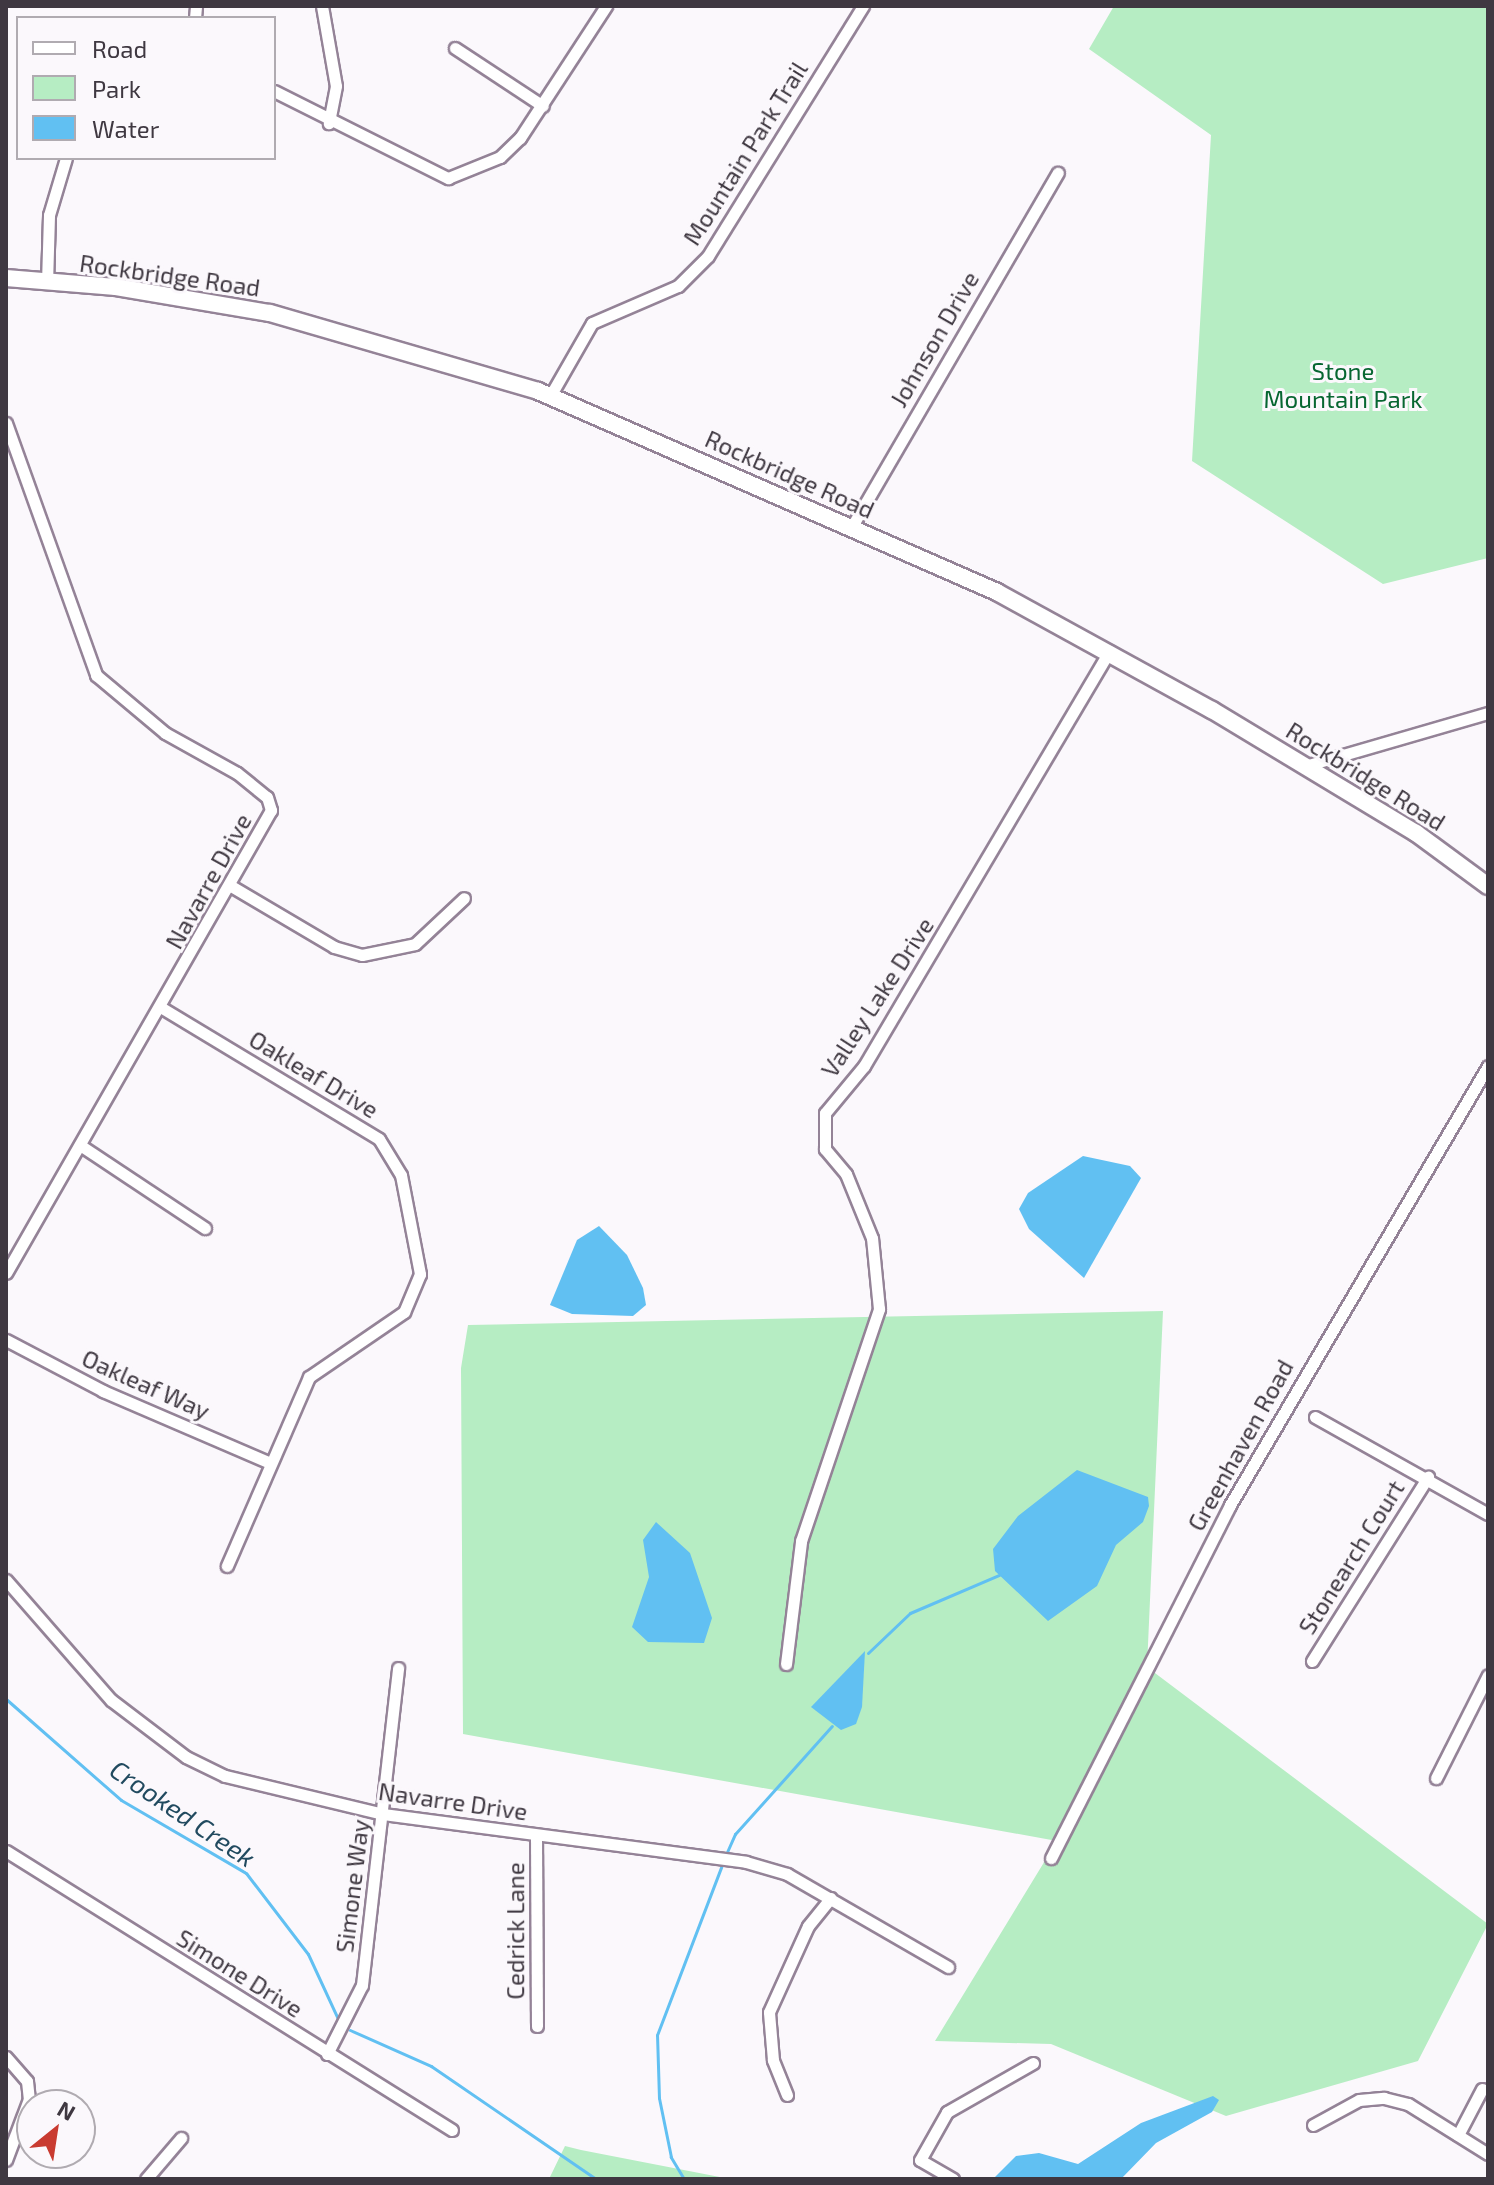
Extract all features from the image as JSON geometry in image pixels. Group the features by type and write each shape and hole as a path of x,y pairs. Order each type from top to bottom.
{"main road":[{"name":"Rockbridge Road","path":"6,278 270,313 381,341 549,398 851,528 1109,651 1305,766 1488,886"}],"street":[{"path":"322,6 336,86 329,123"},
{"path":"276,92 329,123 448,178 500,157 543,106 606,6"},
{"name":"Mountain Park Trail","path":"549,398 592,323 678,286 708,256 863,6"},
{"path":"455,48 543,106"},
{"path":"47,283 49,215 65,160"},
{"name":"Johnson Drive","path":"851,528 1058,173"},
{"name":"Navarre Drive","path":"6,423 96,675 165,733 267,797 268,824 6,1273"},
{"name":"Valley Lake Drive","path":"786,1664 801,1541 879,1309 872,1238 846,1174 825,1149 825,1113 864,1066 1109,651"},
{"path":"1305,766 1488,713"},
{"path":"231,886 334,947 362,955 415,944 464,898"},
{"name":"Oakleaf Drive","path":"162,1008 367,1130 401,1175 420,1274 412,1301 309,1377 227,1566"},
{"name":"Greenhaven Road","path":"1051,1858 1230,1505 1488,1066"},
{"path":"80,1145 205,1228"},
{"name":"Oakleaf Way","path":"6,1340 103,1391 270,1463"},
{"path":"1315,1417 1428,1477 1488,1514"},
{"name":"Stonearch Court","path":"1312,1661 1428,1477"},
{"name":"Navarre Drive","path":"6,1580 111,1700 186,1757 269,1790 383,1814 746,1862 831,1898 948,1967"},
{"name":"Simone Way","path":"327,2054 362,1985 398,1668"},
{"path":"1436,1778 1488,1675"},
{"name":"Cedrick Lane","path":"536,1835 537,2026"},
{"name":"Simone Drive","path":"6,1851 452,2130"},
{"path":"787,2095 773,2060 769,2012 808,1926 831,1898"},
{"path":"6,2057 27,2081 29,2099 6,2160"},
{"path":"953,2179 920,2160 947,2112 1033,2063"},
{"path":"1458,2135 1482,2089"},
{"path":"1313,2125 1359,2100 1384,2098 1458,2135 1488,2154"},
{"path":"146,2179 181,2138"}],"green space":[{"name":"Stone Mountain Park","path":"1114,6 1488,6 1488,558 1383,584 1192,461 1211,135 1089,49"},
{"path":"1163,1311 1147,1667 1488,1924 1418,2061 1226,2116 1051,2044 935,2041 1057,1841 463,1734 461,1368 468,1325"},
{"path":"565,2146 581,2150 730,2179 549,2179"}],"water":[{"path":"1083,1156 1130,1166 1141,1178 1084,1278 1029,1229 1019,1209 1028,1193"},
{"path":"599,1226 627,1255 643,1288 646,1305 633,1316 572,1314 550,1305 577,1240"},
{"path":"1077,1470 1148,1497 1149,1506 1143,1522 1116,1545 1097,1586 1048,1621 995,1571 993,1549 1018,1516"},
{"path":"656,1522 690,1553 712,1618 704,1643 648,1642 632,1627 649,1577 643,1540"},
{"path":"865,1651 862,1707 856,1724 841,1730 811,1707"},
{"path":"1213,2096 1219,2100 1212,2112 1156,2143 1121,2179 993,2179 1016,2156 1039,2153 1078,2164 1141,2123"}],"waterway":[{"path":"868,1653 910,1613 999,1575"},
{"name":"Crooked Creek","path":"6,1699 121,1800 246,1873 308,1954 338,2019"},
{"path":"727,1852 735,1834 832,1726"},
{"path":"684,2179 671,2157 659,2098 657,2035 721,1867"},
{"name":"Crooked Creek","path":"350,2030 431,2066 596,2179"}]}
